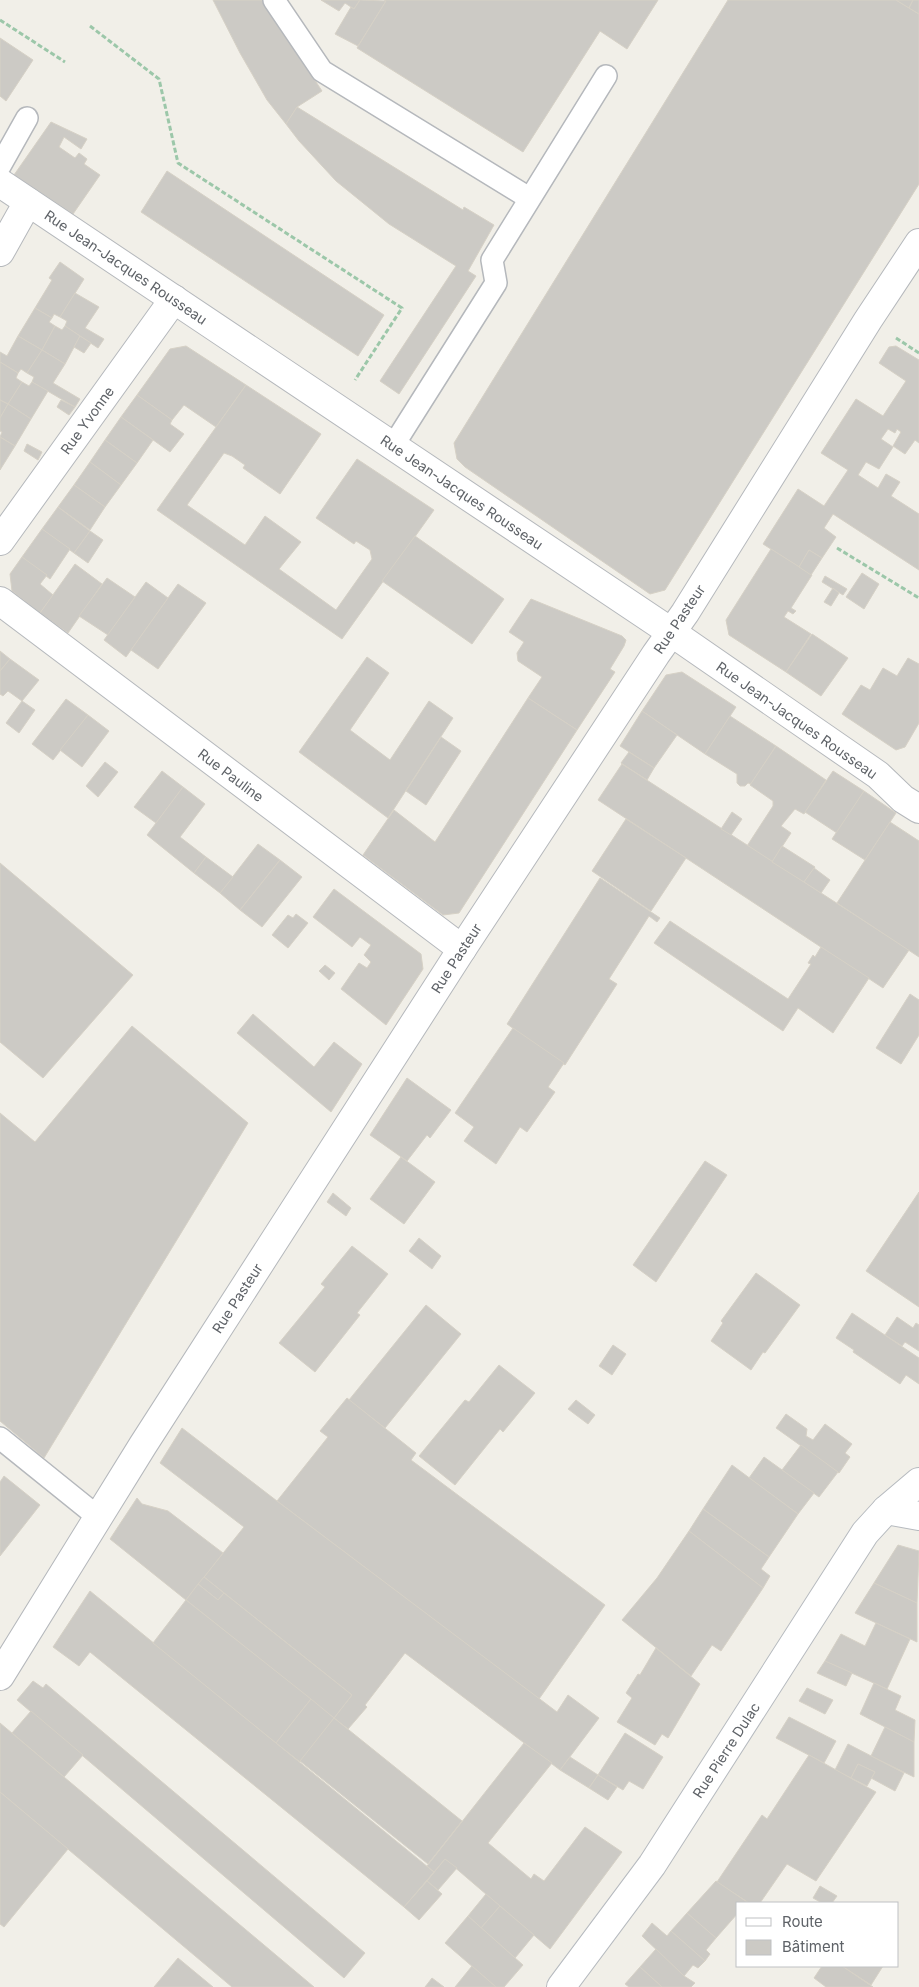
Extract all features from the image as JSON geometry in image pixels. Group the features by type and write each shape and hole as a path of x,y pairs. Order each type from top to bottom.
{"street":[{"name":"Rue Jean-Jacques Rousseau","path":"0,183 671,632 878,775 903,799 919,809"},
{"path":"0,252 28,202"},
{"name":"Rue Pasteur","path":"0,1676 98,1517 462,949 685,613 868,320 919,243"},
{"name":"Rue Yvonne","path":"0,541 174,299"},
{"name":"Rue Pauline","path":"0,600 462,949"},
{"name":"Rue Pierre Dulac","path":"561,1987 652,1865 864,1533 886,1510 919,1482"},
{"path":"886,1510 919,1516"}],"lane":[{"path":"274,0 322,71 529,198"},
{"path":"393,446 496,283 492,260 606,76"},
{"path":"0,166 27,118"},
{"path":"0,1438 98,1517"}],"path":[{"path":"0,20 65,62"},
{"path":"90,26 159,79 178,163 402,308 336,408"},
{"path":"838,548 919,598"}],"building":[{"path":"213,0 262,0 322,91 297,107 286,124 267,100"},
{"path":"321,0 360,0 354,9 345,3 339,11"},
{"path":"360,0 386,1 358,46 335,34 351,7 354,9"},
{"path":"384,0 658,0 627,49 600,31 523,152 357,48 386,1"},
{"path":"728,0 896,0 919,14 919,184 665,590 650,594 465,467 457,459 454,443"},
{"path":"896,0 913,0 909,8"},
{"path":"913,0 919,0 919,14 909,8"},
{"path":"0,38 33,60 6,101 0,96"},
{"path":"297,107 463,210 464,207 494,225 468,271 476,276 399,394 380,381 456,266 389,224 336,181 286,124"},
{"path":"51,122 87,139 81,149 64,137 59,147 75,158 79,153 87,159 84,164 100,175 73,214 14,175"},
{"path":"167,171 384,315 358,356 141,212"},
{"path":"60,262 84,279 60,317 54,314 52,318 35,308 52,280 49,278"},
{"path":"75,293 99,307 85,328 104,339 98,348 65,326 67,321 60,317"},
{"path":"35,308 52,318 49,322 55,326 42,350 18,336"},
{"path":"55,326 62,330 65,326 80,336 65,364 42,350"},
{"path":"18,336 42,350 27,373 21,369 18,373 0,362 0,352 7,356"},
{"path":"80,336 91,343 84,353 74,347"},
{"path":"186,346 246,385 216,427 184,405 172,420 137,395 170,349"},
{"path":"896,346 919,360 919,443 915,440 905,454 893,446 901,432 897,429 895,433 888,429 881,439 893,447 879,469 866,462 858,475 878,488 886,474 900,482 891,496 919,514 919,570 833,514 824,528 836,537 822,558 809,550 799,567 763,544 798,489 824,506 848,470 821,453 856,399 883,416 906,381 879,363 889,347"},
{"path":"42,350 65,364 53,383 80,399 75,407 32,382 34,377 27,373"},
{"path":"0,362 18,373 16,378 22,382 8,404 0,400"},
{"path":"22,382 29,386 32,382 48,391 31,419 8,404"},
{"path":"246,385 321,434 280,494 243,468 245,465 224,453 187,505 245,545 265,516 301,542 279,569 336,610 372,559 370,550 356,541 354,544 316,518 357,459 434,510 342,639 157,510"},
{"path":"137,395 172,420 170,424 184,434 170,452 121,417"},
{"path":"0,400 8,404 0,418"},
{"path":"61,400 75,407 69,415 57,407"},
{"path":"8,404 31,419 15,446 0,437 2,432 0,431 0,418"},
{"path":"121,417 153,440 137,463 105,440"},
{"path":"0,437 15,446 0,470"},
{"path":"105,440 137,463 121,485 90,462"},
{"path":"27,444 42,452 38,460 24,451"},
{"path":"90,462 121,485 105,507 74,485"},
{"path":"74,485 105,507 90,530 58,507"},
{"path":"58,507 90,531 74,553 42,529"},
{"path":"42,529 70,549 50,579 22,557"},
{"path":"90,531 103,540 88,563 74,553"},
{"path":"415,536 504,599 472,644 382,581"},
{"path":"771,549 812,575 791,608 796,611 793,614 788,611 784,617 811,634 786,672 729,635 726,620"},
{"path":"809,550 822,558 811,575 799,567"},
{"path":"22,557 47,575 40,584 53,595 40,613 12,591 10,574"},
{"path":"75,564 102,584 68,633 40,613"},
{"path":"862,573 879,584 864,609 846,597"},
{"path":"825,576 847,589 843,595 822,582"},
{"path":"107,578 135,597 108,635 79,616"},
{"path":"146,582 168,598 126,657 104,640"},
{"path":"178,584 206,603 158,669 131,650"},
{"path":"833,588 839,593 831,606 824,602"},
{"path":"531,599 622,636 626,640 610,669 615,672 577,730 528,698 542,677 518,661 517,653 524,642 509,632"},
{"path":"812,634 848,658 821,696 786,672"},
{"path":"0,651 10,659 0,671"},
{"path":"367,657 389,673 350,730 390,760 429,701 453,718 388,818 299,752"},
{"path":"908,658 919,664 919,723 905,747 896,750 842,714 861,685 870,690 883,668 897,676"},
{"path":"10,659 39,680 22,701 8,691 3,696 0,694 0,671"},
{"path":"682,672 736,707 705,754 642,711 666,675"},
{"path":"528,698 577,730 459,913 443,915 363,855 394,810 435,842"},
{"path":"66,699 88,715 53,760 32,744"},
{"path":"22,701 35,710 19,733 6,723"},
{"path":"642,711 677,735 654,768 620,746"},
{"path":"88,715 109,731 82,767 60,750"},
{"path":"730,716 776,746 751,784 748,783 745,786 740,786 737,783 737,774 705,754"},
{"path":"441,737 461,751 426,805 406,791"},
{"path":"776,746 826,780 804,814 795,809 781,826 791,833 772,862 747,846 773,806 773,801 750,785"},
{"path":"629,752 654,768 647,780 621,763"},
{"path":"105,762 118,772 98,797 86,786"},
{"path":"622,764 909,950 883,988 598,800"},
{"path":"162,771 183,787 156,823 134,807"},
{"path":"833,771 864,791 837,833 805,812"},
{"path":"183,787 205,804 180,837 206,857 194,873 147,835"},
{"path":"864,791 896,813 865,860 832,839"},
{"path":"732,812 742,819 731,835 721,829"},
{"path":"626,819 686,858 651,911 592,871"},
{"path":"890,822 919,841 919,957 837,903"},
{"path":"258,844 280,860 240,910 220,893"},
{"path":"782,846 815,867 804,882 772,862"},
{"path":"206,857 233,877 220,893 194,873"},
{"path":"280,860 302,877 262,927 240,910"},
{"path":"0,863 133,975 43,1078 0,1042"},
{"path":"814,868 830,880 821,893 804,882"},
{"path":"600,878 660,918 657,922 649,916 609,979 617,984 565,1065 507,1024"},
{"path":"334,889 421,954 423,969 386,1025 341,989 359,963 367,968 371,962 364,955 371,945 360,937 352,947 313,917"},
{"path":"296,914 308,923 288,948 272,935 288,915 293,918"},
{"path":"670,921 788,999 811,964 808,963 813,955 815,957 821,947 869,978 833,1033 798,1008 783,1031 654,943"},
{"path":"325,965 335,973 329,980 319,971"},
{"path":"910,994 919,1000 919,1035 901,1064 876,1048"},
{"path":"253,1014 314,1067 334,1042 362,1064 331,1112 237,1033"},
{"path":"132,1026 248,1123 44,1458 0,1421 0,1113 35,1142"},
{"path":"513,1028 564,1063 548,1087 555,1092 527,1132 520,1127 496,1164 464,1141 474,1127 455,1113"},
{"path":"407,1078 451,1110 430,1138 427,1135 407,1161 370,1135"},
{"path":"401,1157 435,1182 404,1224 370,1199"},
{"path":"705,1161 727,1175 656,1282 633,1265"},
{"path":"919,1192 919,1307 866,1271"},
{"path":"333,1193 351,1208 346,1216 327,1202"},
{"path":"419,1238 441,1256 432,1269 409,1251"},
{"path":"352,1246 388,1274 357,1313 360,1315 315,1372 279,1343 325,1287 321,1284"},
{"path":"756,1273 800,1305 751,1370 711,1341 723,1323 721,1321"},
{"path":"426,1305 461,1334 385,1428 349,1400"},
{"path":"852,1313 919,1358 919,1384 906,1375 900,1384 836,1338"},
{"path":"897,1317 913,1328 916,1323 919,1325 919,1351 905,1342 902,1346 885,1335"},
{"path":"613,1345 626,1354 612,1375 599,1366"},
{"path":"499,1365 535,1393 503,1432 500,1429 455,1485 419,1456 465,1400 469,1402"},
{"path":"347,1398 416,1453 411,1460 605,1605 539,1699 277,1501 328,1437 320,1431"},
{"path":"576,1400 595,1415 588,1424 568,1409"},
{"path":"786,1414 807,1429 806,1436 813,1440 825,1424 852,1444 845,1453 850,1457 839,1473 776,1428"},
{"path":"182,1428 557,1712 568,1695 599,1718 560,1770 405,1653 365,1705 367,1707 348,1729 334,1718 352,1695 204,1577 244,1527 160,1463"},
{"path":"801,1445 838,1472 819,1497 782,1470"},
{"path":"764,1457 814,1493 798,1514 749,1478"},
{"path":"732,1465 798,1514 769,1557 703,1509"},
{"path":"4,1476 40,1505 0,1556 0,1482"},
{"path":"137,1498 142,1504 168,1511 223,1553 186,1600 110,1539"},
{"path":"703,1509 769,1557 761,1569 770,1576 763,1588 689,1531"},
{"path":"689,1531 763,1588 721,1651 712,1645 691,1676 622,1620 657,1578"},
{"path":"898,1545 919,1551 917,1603 874,1583"},
{"path":"204,1577 224,1593 218,1600 198,1584"},
{"path":"874,1583 917,1603 917,1642 855,1613"},
{"path":"198,1584 218,1600 224,1593 352,1695 334,1718 186,1600"},
{"path":"90,1591 434,1872 404,1907 90,1652 79,1666 53,1647"},
{"path":"186,1600 311,1699 276,1743 153,1643"},
{"path":"876,1623 910,1639 887,1689 825,1661 841,1634 865,1646"},
{"path":"656,1648 700,1684 668,1738 662,1734 655,1745 617,1722 632,1698 626,1693 638,1674 640,1675"},
{"path":"825,1661 852,1673 846,1686 817,1673"},
{"path":"33,1681 43,1688 46,1684 365,1953 344,1978 17,1700"},
{"path":"874,1683 901,1696 895,1710 915,1720 914,1742 860,1714"},
{"path":"807,1688 833,1700 825,1714 799,1701"},
{"path":"311,1699 334,1718 300,1762 276,1743"},
{"path":"31,1711 83,1755 64,1777 12,1733"},
{"path":"789,1717 836,1741 824,1763 776,1738"},
{"path":"334,1718 462,1821 428,1864 300,1761"},
{"path":"0,1723 314,1987 232,1987 0,1792"},
{"path":"885,1727 914,1742 914,1777 871,1756"},
{"path":"625,1733 663,1757 643,1789 629,1781 623,1790 598,1775"},
{"path":"524,1743 552,1763 488,1843 531,1879 534,1874 544,1881 585,1827 622,1852 550,1949 445,1859 434,1872 427,1866"},
{"path":"848,1744 904,1773 895,1791 871,1778 875,1772 858,1764 851,1778 835,1770"},
{"path":"809,1755 876,1792 816,1881 787,1864 761,1902 747,1902 717,1882 762,1815 767,1819"},
{"path":"570,1757 598,1775 589,1788 560,1770"},
{"path":"858,1764 875,1772 867,1786 851,1778"},
{"path":"598,1775 617,1787 608,1800 589,1788"},
{"path":"0,1792 68,1849 4,1927 0,1924"},
{"path":"445,1859 457,1868 438,1890 427,1881"},
{"path":"427,1881 442,1894 419,1920 404,1907"},
{"path":"716,1881 747,1902 736,1902 736,1915 716,1938 687,1913"},
{"path":"820,1886 837,1896 833,1902 820,1902 813,1898"},
{"path":"486,1894 500,1906 481,1928 468,1916"},
{"path":"500,1906 534,1935 515,1958 481,1928"},
{"path":"687,1913 716,1938 706,1950 710,1954 705,1961 671,1931"},
{"path":"468,1916 523,1965 504,1987 496,1987 445,1943"},
{"path":"652,1923 667,1936 671,1931 705,1961 698,1968 693,1965 684,1976 642,1936"},
{"path":"656,1949 684,1976 695,1983 691,1987 662,1987 640,1967"},
{"path":"178,1958 213,1987 154,1987"},
{"path":"472,1966 496,1987 455,1987"},
{"path":"640,1967 662,1987 629,1987 625,1984"},
{"path":"821,1967 843,1967 873,1987 826,1987 814,1978"},
{"path":"844,1967 882,1967 871,1985"},
{"path":"432,1978 444,1987 425,1987"}]}
